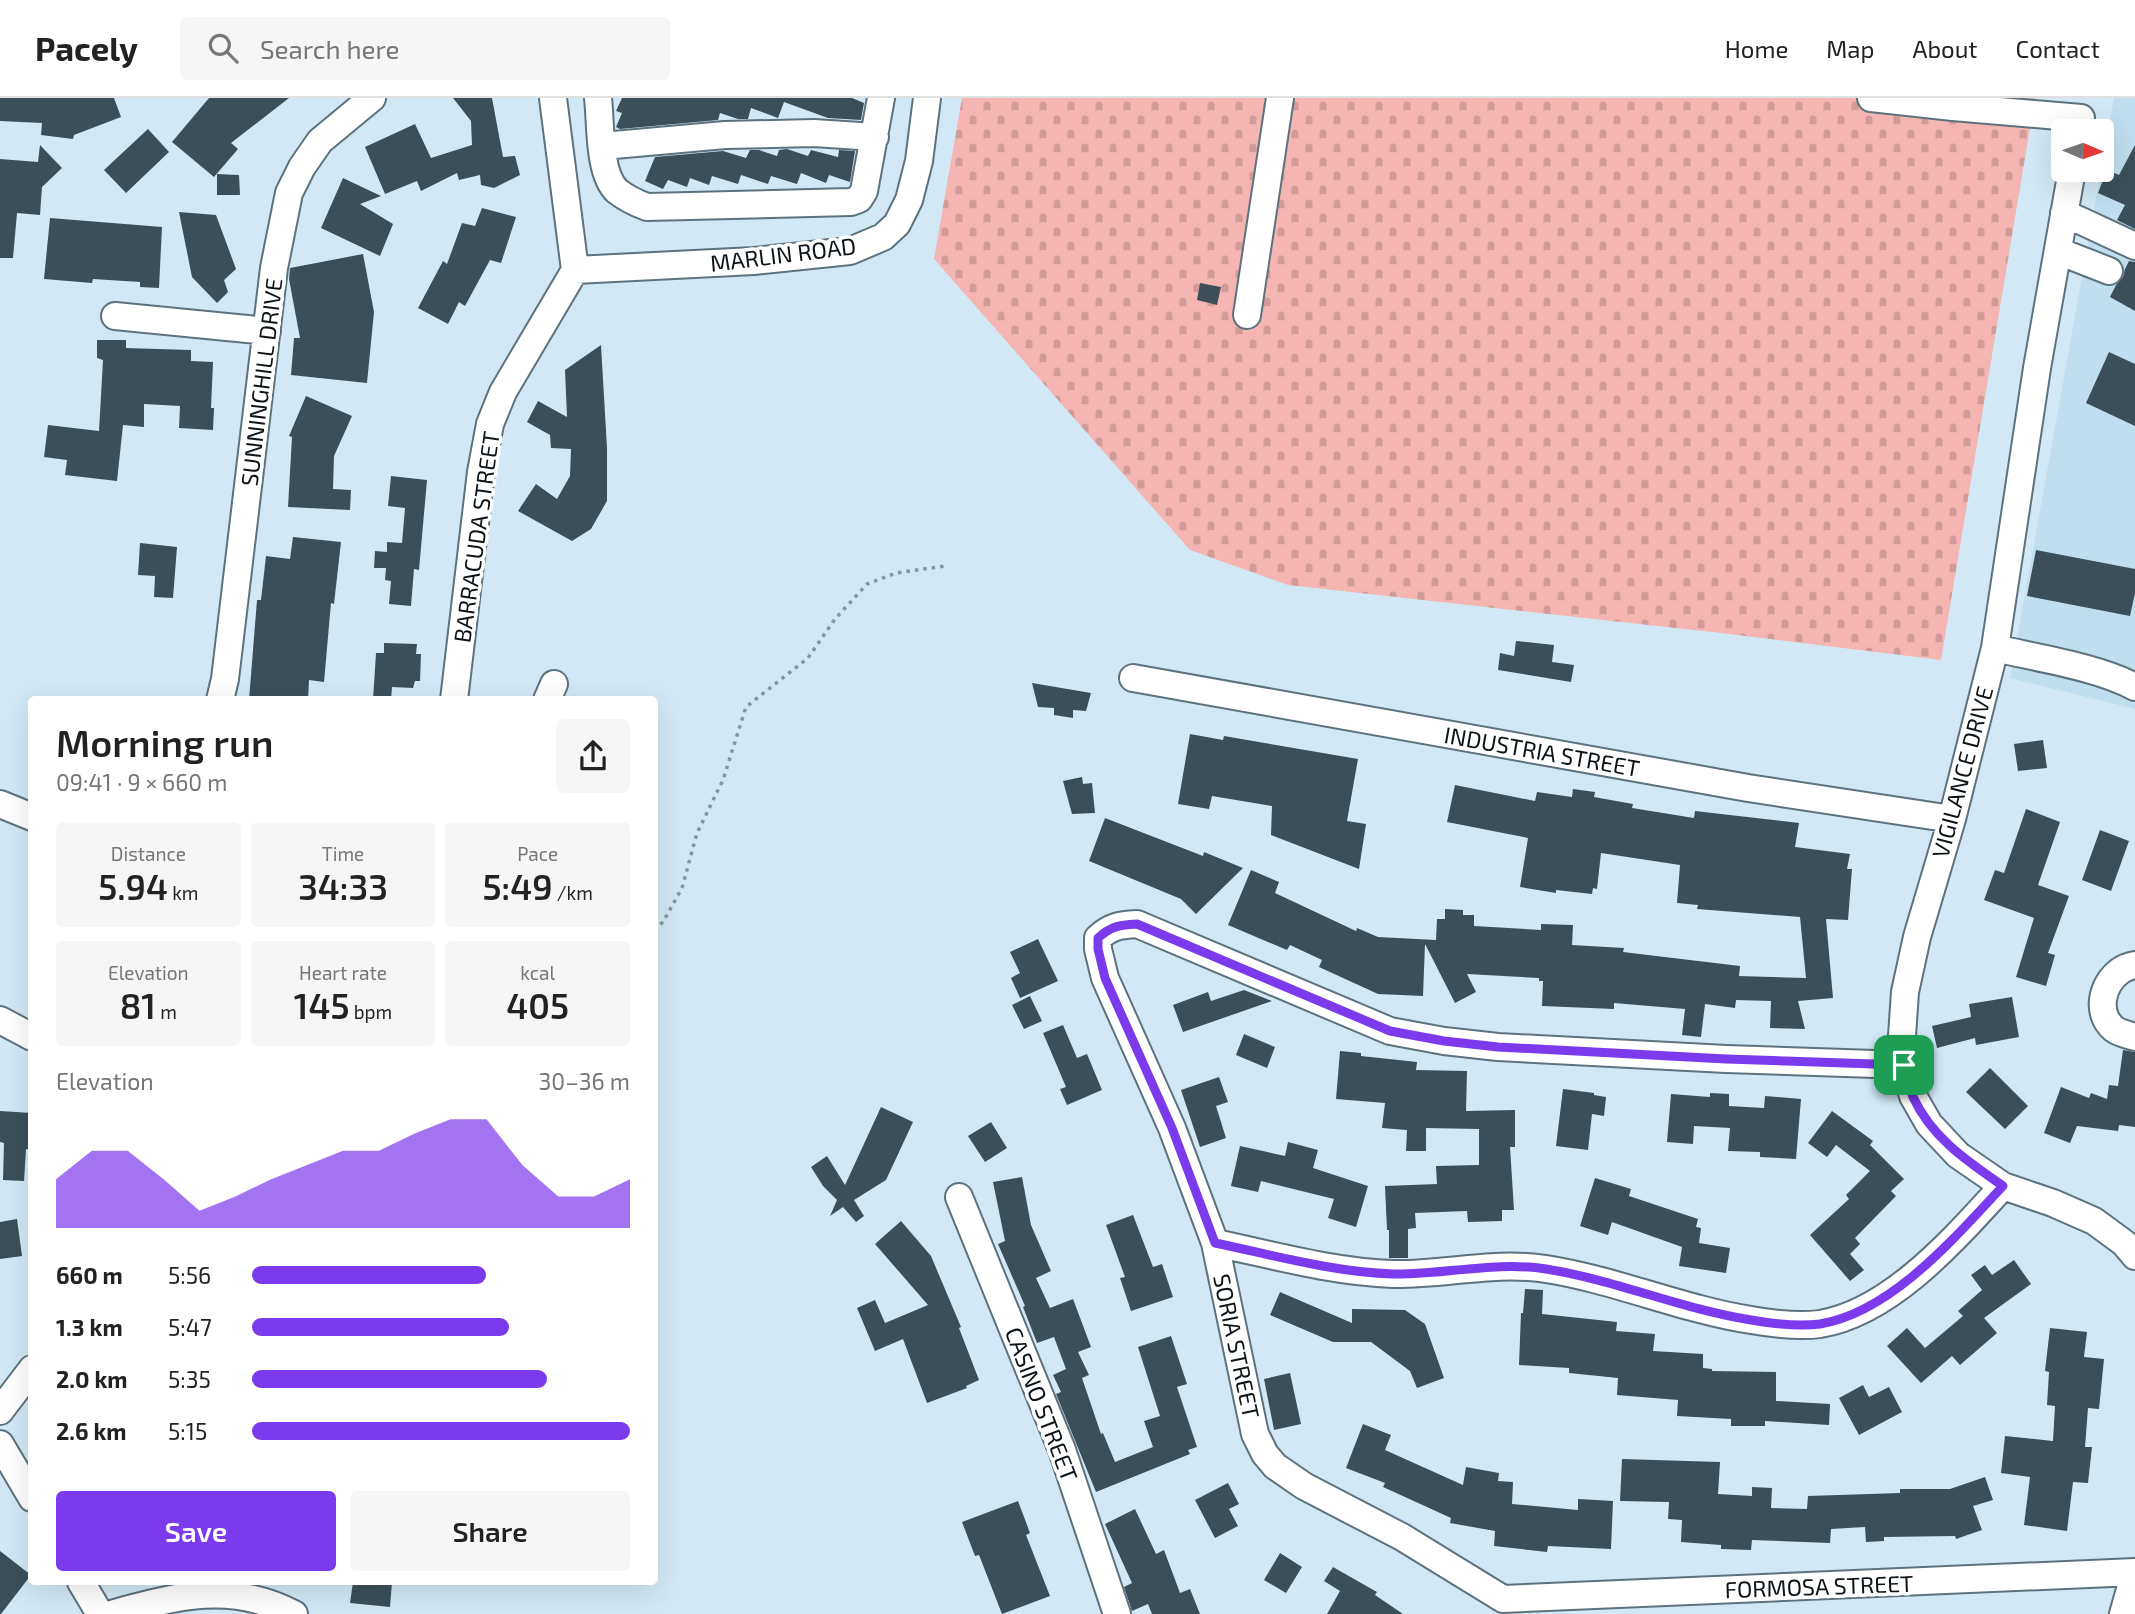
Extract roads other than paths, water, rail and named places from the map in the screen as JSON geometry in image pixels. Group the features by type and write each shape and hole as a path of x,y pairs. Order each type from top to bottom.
{"street":[{"name":"SUNNINGHILL DRIVE","path":"221,696 227,666 274,268 289,193 302,167 320,141 372,98"},
{"path":"553,98 575,270"},
{"path":"598,98 606,174 615,189 630,200 647,207 843,202 859,199 864,191 881,98"},
{"name":"MARLIN ROAD","path":"575,270 782,258 850,251 883,237 897,224 909,200 919,161 927,98"},
{"path":"1247,315 1280,98"},
{"path":"1871,98 2013,105 2081,116"},
{"path":"603,146 725,135 814,133 875,137"},
{"name":"VIGILANCE DRIVE","path":"2070,182 2037,368 1995,648 1952,819 1917,937 1905,992 1902,1036 1904,1065 1913,1096 1929,1124 1958,1155 2003,1186 2094,1221 2124,1243 2135,1256"},
{"path":"2064,213 2135,246"},
{"path":"2058,251 2109,271"},
{"name":"BARRACUDA STREET","path":"454,696 481,472 490,424 503,392 575,270"},
{"path":"115,316 267,331"},
{"path":"1995,648 2095,672 2125,681 2135,687"},
{"name":"INDUSTRIA STREET","path":"1133,678 1748,788 1952,819"},
{"path":"0,804 28,815"},
{"name":"SORIA STREET","path":"1499,1606 1402,1537 1304,1486 1275,1466 1265,1454 1255,1434 1215,1243 1172,1128 1105,978 1098,938 1106,930 1118,925 1137,924 1390,1031 1444,1041 1498,1047 1726,1059 1904,1065"},
{"path":"2135,965 2121,969 2108,983 2102,1004 2106,1018 2115,1030 2135,1037"},
{"path":"0,1020 28,1035"},
{"path":"1215,1243 1318,1264 1392,1274 1504,1267 1544,1269 1597,1280 1723,1316 1782,1325 1820,1324 1859,1311 1899,1286 1941,1252 2003,1186"},
{"name":"CASINO STREET","path":"959,1196 1062,1450 1117,1614"},
{"path":"0,1411 28,1374"},
{"path":"0,1444 28,1491"},
{"path":"2123,1614 2135,1572"},
{"name":"FORMOSA STREET","path":"1499,1606 2135,1572"},
{"path":"83,1585 100,1614"},
{"path":"111,1614 162,1600 220,1593 251,1597 275,1604 294,1614"}]}
